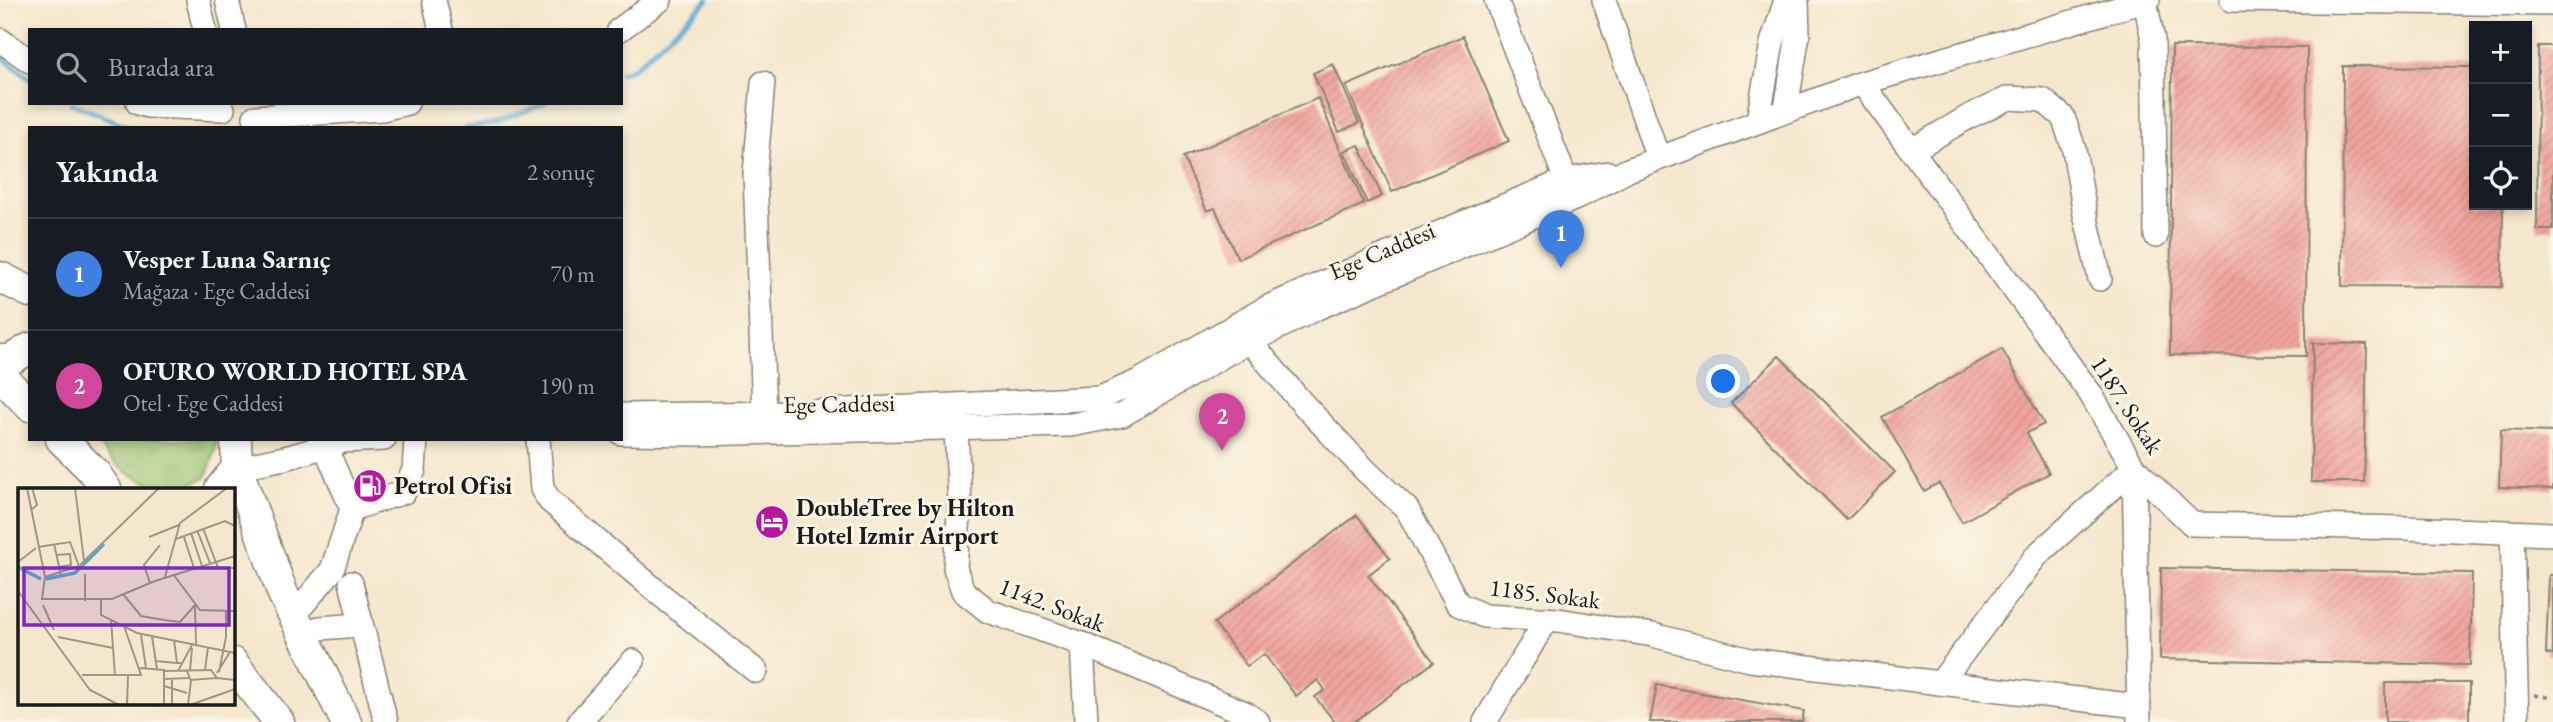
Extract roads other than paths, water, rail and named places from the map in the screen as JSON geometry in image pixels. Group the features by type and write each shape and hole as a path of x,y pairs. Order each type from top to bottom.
{"main road":[{"path":"0,277 28,291"},
{"path":"0,360 9,360 28,349"},
{"path":"0,375 28,404"},
{"path":"63,441 105,484"},
{"path":"73,441 105,484"},
{"path":"231,466 284,594 346,722"},
{"path":"234,664 279,722"}],"street":[{"path":"198,0 205,28"},
{"path":"228,0 234,28"},
{"path":"434,0 441,28"},
{"path":"622,28 660,0"},
{"path":"1496,0 1570,189"},
{"path":"1604,0 1658,158"},
{"path":"1758,120 1772,43 1786,0"},
{"path":"1786,110 1798,34 1797,0"},
{"path":"623,415 764,413 1100,398 1243,334 1266,308 1379,258 1862,83 2113,4 2147,0 2153,40 2156,236"},
{"path":"2232,0 2488,1 2553,4"},
{"path":"0,40 28,60"},
{"path":"763,83 755,173 764,413"},
{"name":"1187. Sokak","path":"1862,83 2090,393 2134,468 2192,524 2553,534"},
{"path":"1912,150 1970,116 2009,98 2043,100 2063,117 2074,149 2100,279"},
{"path":"145,105 224,113"},
{"path":"254,116 382,109 399,105"},
{"name":"Ege Caddesi","path":"623,433 709,434 1071,425 1122,415 1243,334"},
{"name":"1185. Sokak","path":"1243,334 1302,403 1366,471 1407,509 1458,604 1484,615 1546,620 1653,635 1750,660 1940,682 2139,714"},
{"name":"1142. Sokak","path":"954,404 960,502 955,568 963,591 988,611 1082,644 1251,719"},
{"path":"231,466 289,457 343,441"},
{"path":"352,509 404,492 414,470 416,441"},
{"path":"538,441 542,489 550,501 756,671"},
{"path":"325,446 352,509 332,570 298,624 320,628 360,625"},
{"path":"1940,682 2037,555 2134,468"},
{"path":"2134,468 2139,714"},
{"path":"2512,533 2517,722"},
{"path":"351,583 386,722"},
{"path":"1485,722 1546,620"},
{"path":"1082,644 1086,722"},
{"path":"579,722 633,661"}],"waterway":[{"path":"623,72 635,67 708,0"},
{"path":"0,55 28,77"},
{"path":"76,105 127,126"},
{"path":"478,126 496,123 540,105"}],"place":[{"name":"Vesper Luna Sarnıç","path":"1561,268"},
{"name":"OFURO WORLD HOTEL SPA","path":"1222,451"},
{"name":"Petrol Ofisi","path":"370,486"},
{"name":"DoubleTree by Hilton Hotel Izmir Airport","path":"772,522"}]}
